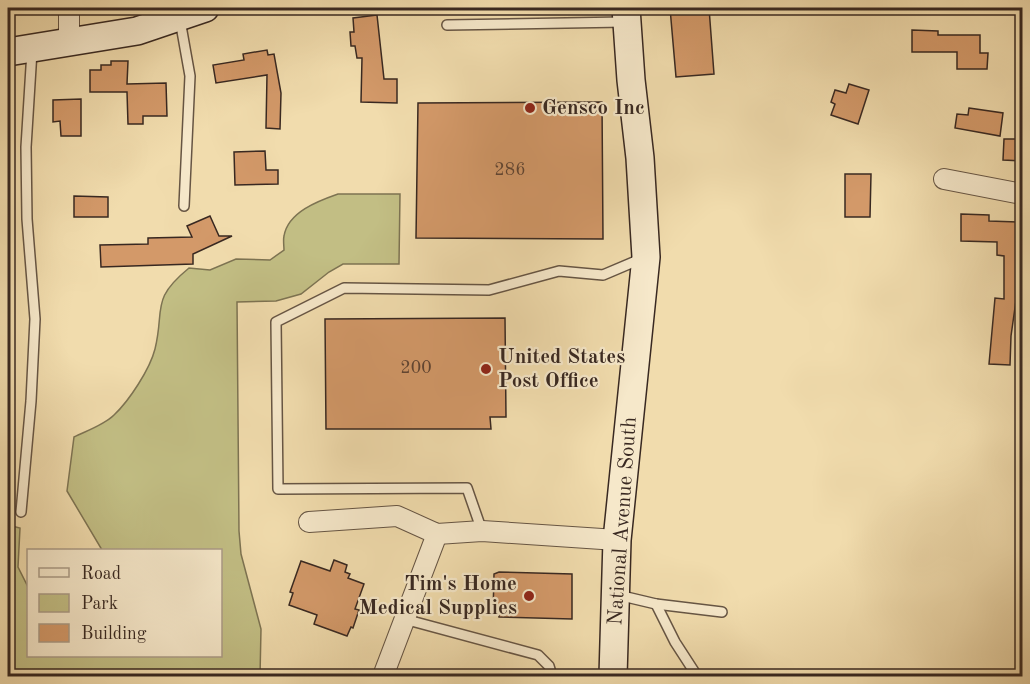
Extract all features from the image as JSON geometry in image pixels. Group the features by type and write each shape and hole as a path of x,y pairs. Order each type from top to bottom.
{"main road":[{"path":"20,50 136,31 205,8"},
{"name":"National Avenue South","path":"613,676 617,540 646,257 640,158 626,15"}],"street":[{"path":"69,8 69,43"},
{"path":"944,179 1023,194"},
{"path":"309,522 397,516 437,534 482,531 617,540"},
{"path":"382,676 437,534"}],"lane":[{"path":"447,26 626,15"},
{"path":"179,16 190,76 184,206"},
{"path":"20,50 26,147 27,219 35,319 31,401 21,512"},
{"path":"482,531 467,488 278,489 276,322 344,288 489,290 559,271 603,274 646,257"},
{"path":"615,594 656,604 722,612"},
{"path":"656,604 675,642 697,676"},
{"path":"404,619 537,655 549,666 552,676"}],"green space":[{"path":"338,194 400,194 399,264 343,264 301,294 276,301 237,302 239,531 241,554 261,629 260,676 8,676 8,525 20,528 18,567 27,585 27,657 222,657 222,549 101,549 67,491 74,437 110,419 126,402 138,384 149,366 155,349 161,305 169,288 177,279 189,268 210,270 236,259 270,260 284,250 284,238 291,220 313,204"}],"building":[{"path":"670,8 709,8 714,74 676,77"},
{"path":"377,15 384,79 397,79 397,103 361,102 362,58 357,58 355,46 351,46 350,32 354,32 353,18"},
{"path":"912,30 938,31 938,35 980,35 980,53 988,53 987,69 957,69 957,52 912,52"},
{"path":"267,50 268,55 274,54 281,93 280,129 266,128 267,75 216,83 213,65 244,60 243,54"},
{"path":"111,61 128,61 127,84 166,83 167,116 143,116 143,124 128,124 127,92 90,92 90,70 101,70 101,65 111,65"},
{"path":"849,84 869,90 858,124 831,115 835,104 831,102 835,90 846,93"},
{"path":"81,99 81,136 61,136 60,121 53,122 53,100"},
{"path":"602,102 603,239 416,238 418,103"},
{"path":"969,108 1003,113 1000,136 955,128 957,114 968,115"},
{"path":"1004,139 1023,139 1023,161 1003,160"},
{"path":"265,151 266,170 278,170 278,184 235,185 234,152"},
{"path":"845,174 871,174 870,217 845,217"},
{"path":"74,196 108,197 108,217 74,217"},
{"path":"961,214 989,215 989,221 1021,222 1019,279 1011,336 1010,365 989,364 995,298 1004,299 1004,256 997,255 997,242 961,241"},
{"path":"210,216 219,236 232,236 193,254 193,264 101,267 100,245 148,244 148,238 192,237 187,226"},
{"path":"505,318 506,417 490,417 491,429 326,429 325,319"},
{"path":"334,560 347,565 345,572 350,574 348,578 364,584 355,609 359,610 353,628 351,627 347,636 314,624 317,615 289,605 293,593 290,592 301,561 330,571"},
{"path":"499,572 572,574 572,619 493,615 494,574"}],"place":[{"name":"Gensco Inc","path":"530,108"},
{"name":"United States Post Office","path":"486,369"},
{"name":"Tim's Home Medical Supplies","path":"529,596"}]}
